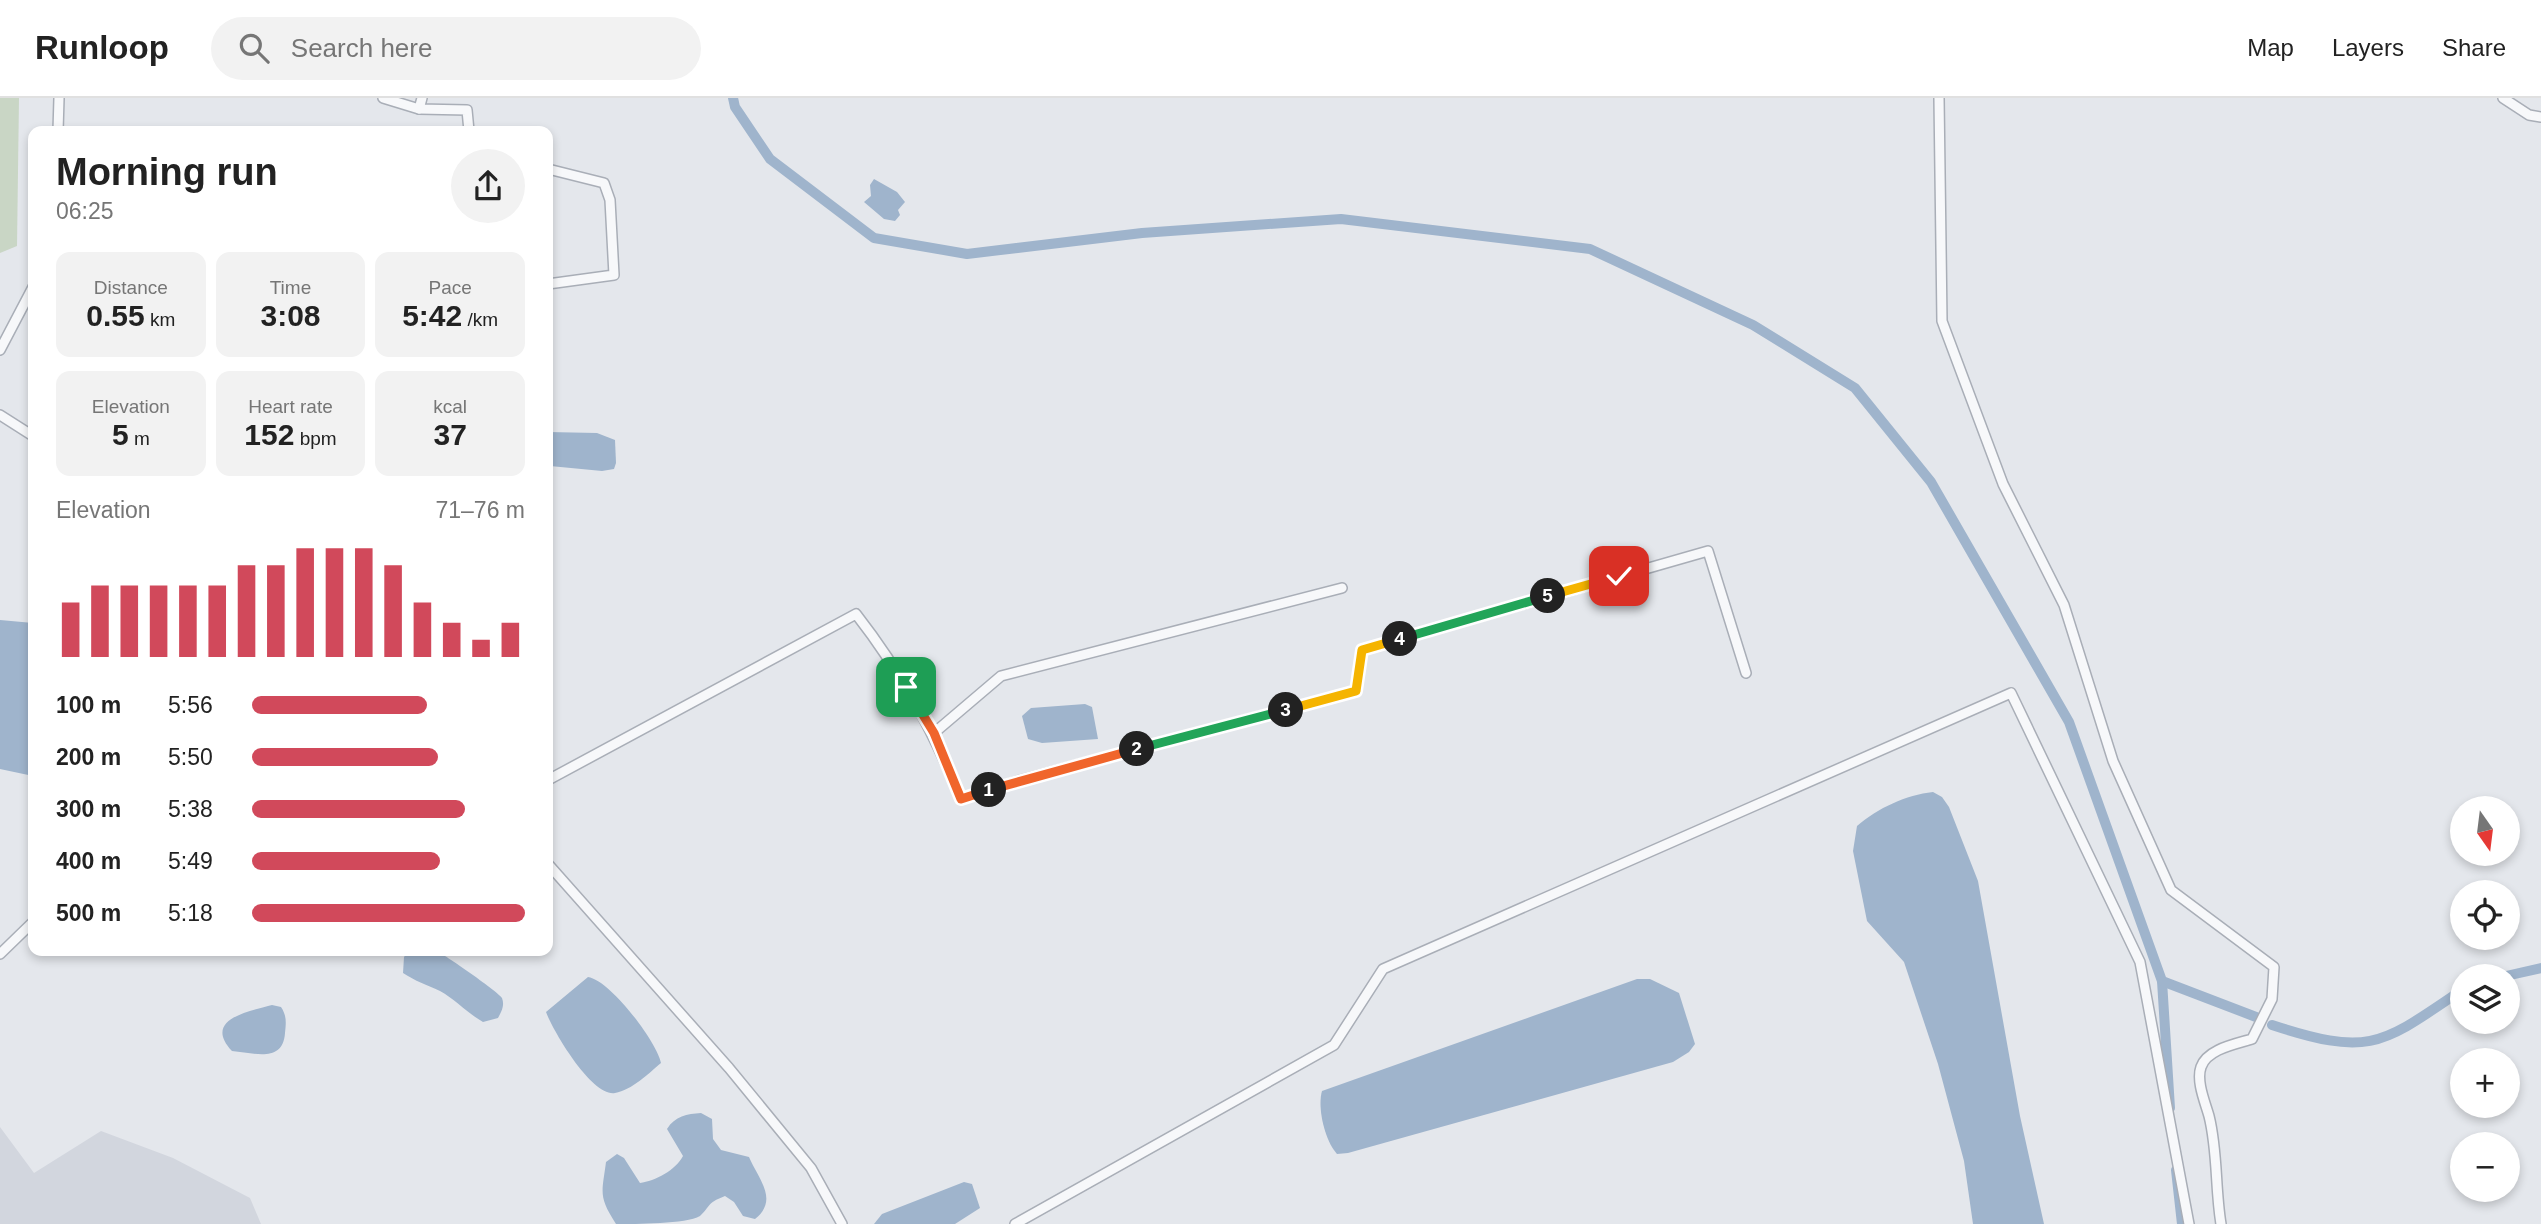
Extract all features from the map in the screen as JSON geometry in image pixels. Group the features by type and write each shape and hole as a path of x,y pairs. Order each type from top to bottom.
{"street":[{"path":"58,126 59,98"},
{"path":"383,98 419,109 467,110 469,126"},
{"path":"419,109 422,98"},
{"path":"1939,98 1942,321 2003,485 2064,605 2113,761 2171,890 2274,967 2272,999 2252,1039 2225,1047 2209,1057 2200,1068 2201,1085 2215,1141 2217,1200 2221,1224"},
{"path":"2503,98 2529,115 2541,117"},
{"path":"553,170 604,183 610,200 614,275 553,284"},
{"path":"0,350 28,297"},
{"path":"0,415 28,433"},
{"path":"553,777 856,614 878,642 934,733 961,799 1021,779 1356,691 1362,650 1708,551 1746,674"},
{"path":"934,733 1000,676 1342,588"},
{"path":"1015,1224 1334,1045 1383,969 2011,693 2140,962 2189,1224"},
{"path":"553,870 729,1068 811,1168 842,1224"},
{"path":"0,954 28,927"}],"shaded area":[{"path":"0,1127 34,1173 101,1131 173,1158 250,1198 261,1224 0,1224"}],"green space":[{"path":"0,98 19,98 17,246 0,253"}],"water":[{"path":"874,179 897,192 905,202 898,210 900,215 895,221 884,219 864,202 871,196 870,185"},
{"path":"553,432 597,433 615,440 614,469 602,471 553,466"},
{"path":"0,620 28,623 28,775 0,769"},
{"path":"1085,704 1092,707 1098,739 1042,743 1028,739 1022,716 1031,708"},
{"path":"1933,792 1942,797 1949,807 1978,881 2020,1116 2044,1224 1973,1224 1964,1161 1938,1064 1904,962 1867,921 1853,851 1857,826 1893,803"},
{"path":"444,956 460,966 502,998 502,1009 498,1018 483,1022 445,994 403,973 404,957"},
{"path":"588,977 620,1000 642,1027 661,1063 634,1085 615,1093 596,1085 585,1074 556,1033 546,1012"},
{"path":"1637,979 1650,979 1679,993 1695,1044 1689,1052 1673,1062 1348,1153 1337,1154 1333,1148 1321,1115 1322,1091"},
{"path":"272,1005 281,1007 286,1023 279,1049 266,1054 232,1051 224,1040 223,1031 226,1024 232,1018"},
{"path":"701,1113 712,1119 713,1139 721,1150 749,1157 765,1190 766,1205 762,1212 755,1219 743,1216 734,1202 725,1196 711,1203 700,1216 693,1219 616,1224 606,1207 603,1194 606,1162 617,1154 624,1158 640,1183 658,1177 675,1166 683,1156 667,1129 682,1116"},
{"path":"964,1182 972,1184 980,1208 955,1224 874,1224 882,1214"}],"waterway":[{"path":"733,98 735,107 770,159 874,238 967,254 1142,233 1341,219 1590,249 1753,325 1855,388 1931,482 2069,722 2162,981 2170,1108"},
{"path":"2520,973 2541,968"},
{"path":"2162,981 2256,1017"},
{"path":"2272,1025 2332,1041 2373,1040 2392,1034 2450,998"},
{"path":"2176,1170 2182,1224"}],"route":[{"path":"906,687 934,733 961,799 1021,779 1356,691 1362,650 1619,576"}]}
